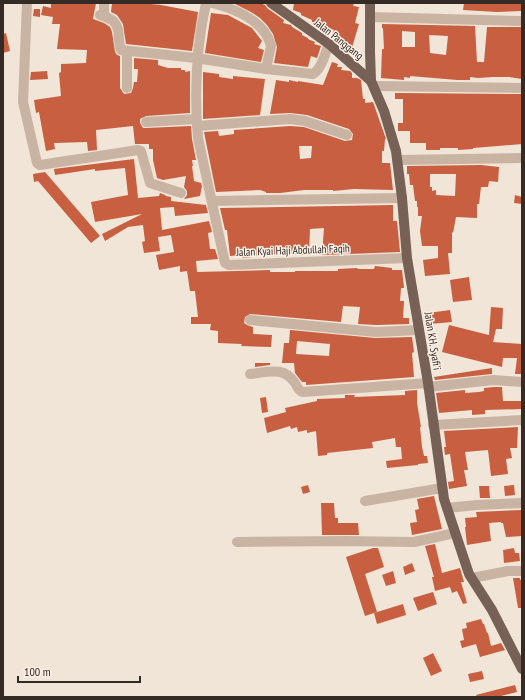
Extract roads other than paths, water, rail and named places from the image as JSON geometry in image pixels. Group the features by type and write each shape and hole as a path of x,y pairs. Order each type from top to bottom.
{"main road":[{"name":"Jalan Panggang","path":"271,3 329,44 373,83"},
{"name":"Jalan KH. Syafi'i","path":"370,3 370,52 373,83 384,111 396,151 407,258 428,385 442,488 455,533 472,578 492,610 522,669"}],"street":[{"path":"27,3 23,102 37,163 40,165 138,150 141,151 150,183 181,193"},
{"path":"104,3 102,16 111,19 117,25 120,49 127,51 196,58 266,69 313,74 319,68 329,44"},
{"name":"Jalan Kyai Haji Abdullah Faqih","path":"206,3 200,28 196,58 196,123 226,264 407,258"},
{"path":"212,3 229,7 242,13 263,30 271,46 266,69"},
{"path":"370,17 522,21"},
{"path":"127,51 127,88"},
{"path":"373,83 522,88"},
{"path":"146,122 196,123 290,119 305,122 347,136"},
{"path":"397,160 522,158"},
{"path":"212,201 402,198"},
{"path":"250,320 376,332 419,330"},
{"path":"250,374 281,372 291,377 300,392 494,380 522,382"},
{"path":"433,425 522,420"},
{"path":"365,501 442,488"},
{"path":"447,508 522,503"},
{"path":"237,542 414,542 455,533"},
{"path":"472,578 508,571 522,571"}]}
